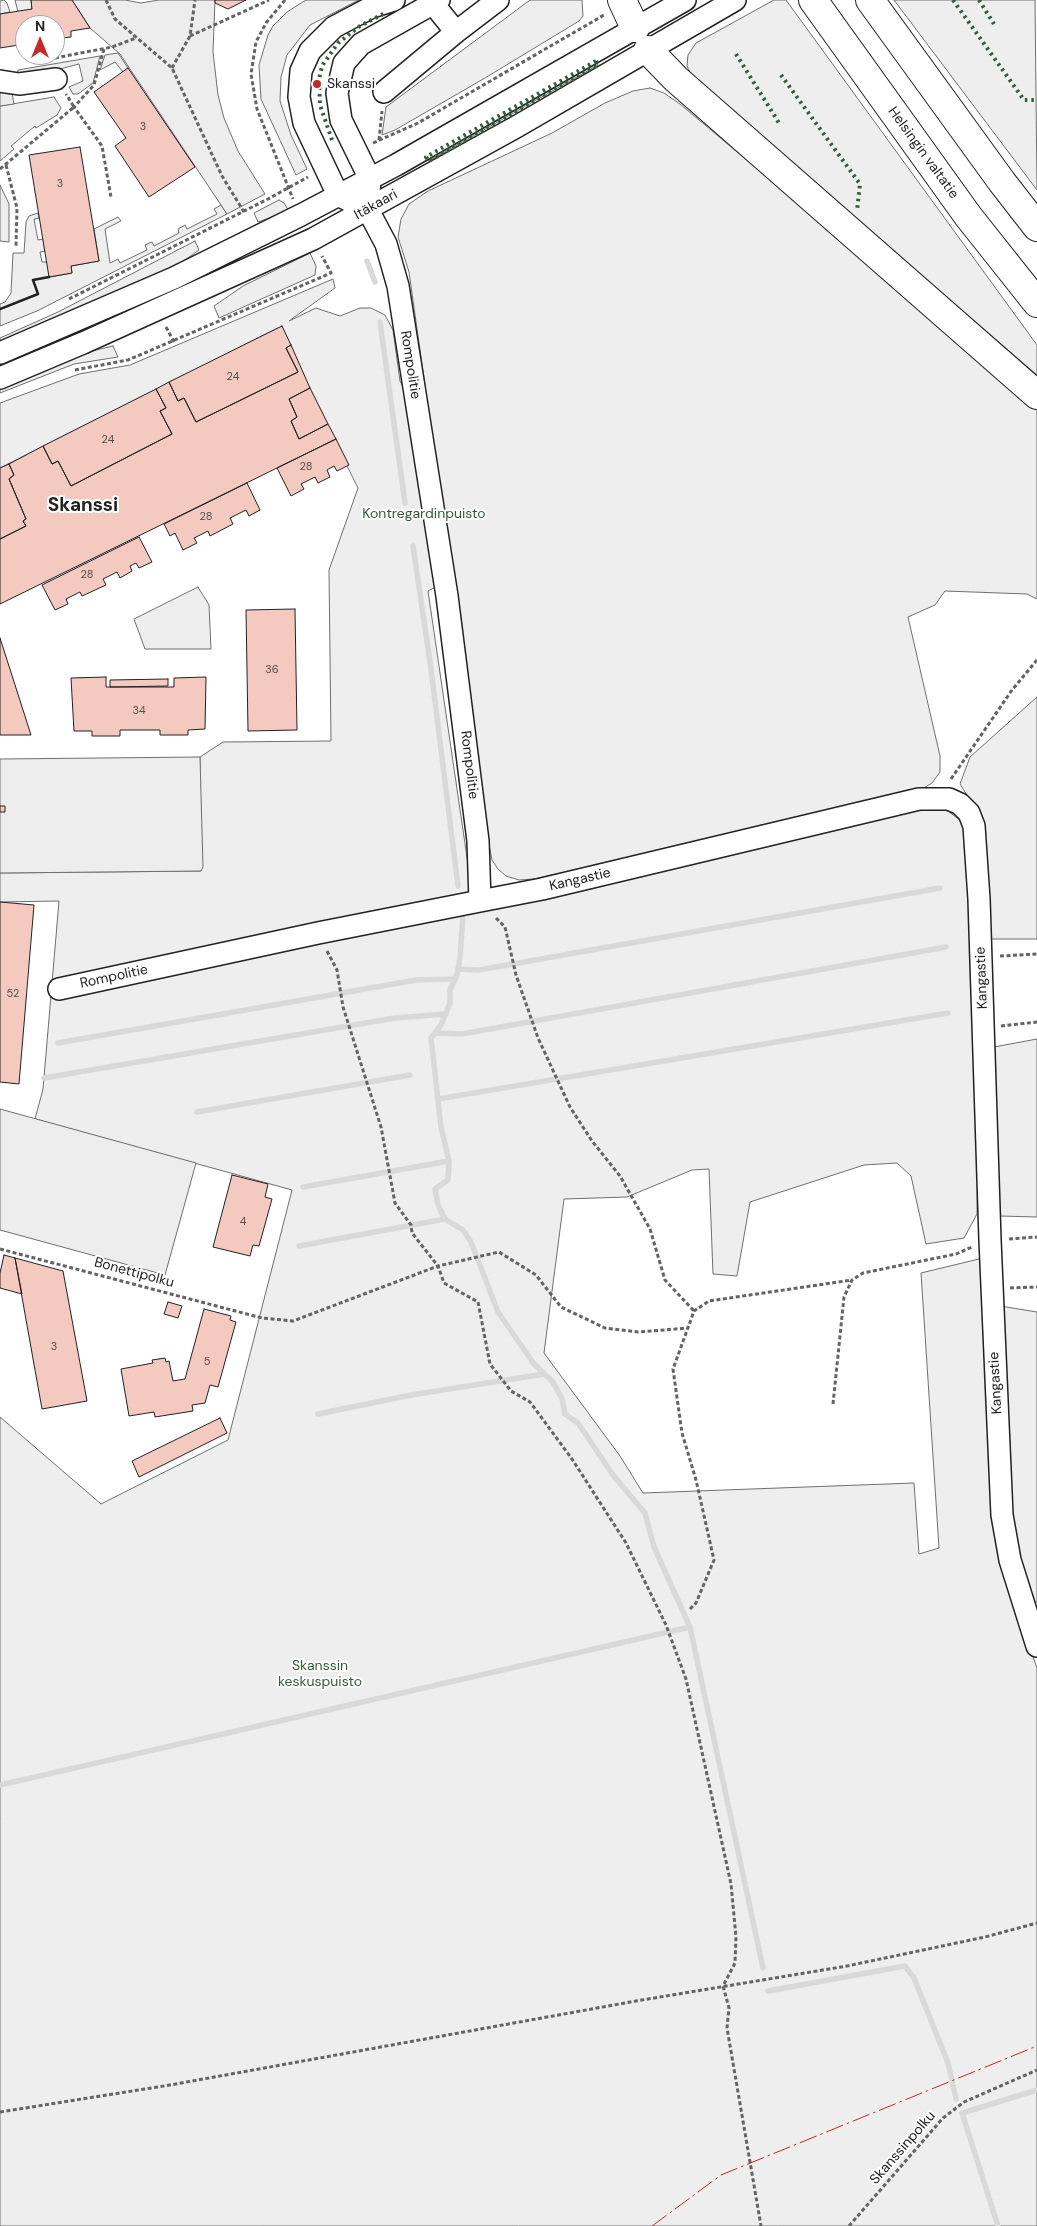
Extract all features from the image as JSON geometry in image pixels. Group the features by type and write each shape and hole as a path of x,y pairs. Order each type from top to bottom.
{"highway":[{"path":"622,0 642,39 676,79 1037,395"},
{"name":"Helsingin valtatie","path":"813,0 968,216 1037,303"},
{"path":"870,0 1002,182 1037,227"}],"street":[{"path":"394,0 375,4 334,27 310,50 301,71 300,109 308,132 338,195 368,210 370,179 342,120 337,92 340,72 351,54 361,44 434,1 456,32"},
{"path":"384,92 498,0"},
{"name":"Itäkaari","path":"0,378 90,340 307,242 368,210 642,39 685,0"},
{"name":"Itäkaari","path":"0,353 174,278 642,39 730,3"},
{"path":"0,81 19,84 52,69"},
{"name":"Rompolitie","path":"59,989 318,933 480,901 478,841 447,596 401,304 386,244 368,210"},
{"name":"Kangastie","path":"480,901 542,889 919,799 938,798 960,804 969,813 974,826 981,957 990,1240 1002,1515 1010,1560 1037,1646"}],"path":[{"path":"106,0 115,19 172,68 222,176 244,212"},
{"path":"172,68 190,36 195,0"},
{"path":"190,36 269,0"},
{"path":"285,0 266,22 256,42 251,74 257,109 288,189"},
{"path":"111,197 102,146 74,106 52,69 136,38"},
{"path":"0,169 74,106 94,85 104,49"},
{"path":"379,140 384,92"},
{"path":"6,165 17,208 16,246"},
{"path":"216,226 219,231"},
{"path":"67,373 128,360 331,274"},
{"path":"166,327 174,342"},
{"path":"938,798 1012,690 1037,660"},
{"path":"480,901 505,927 516,975 538,1038 570,1107 592,1141 620,1176 650,1229 665,1280 694,1311"},
{"path":"318,933 337,970 343,1007 381,1127 395,1202 411,1225 412,1233 438,1266 444,1283 478,1302 490,1364 511,1391 530,1402 572,1459 626,1544 666,1625 686,1679 731,1884 736,1937 736,1963 723,1986 729,2008 727,2028 761,2226"},
{"path":"981,957 1037,954"},
{"path":"983,1028 1037,1022"},
{"path":"690,1609 696,1603 714,1560 696,1480 682,1433 673,1369 694,1311 709,1301 852,1280 862,1273 956,1254 990,1240 1037,1237"},
{"name":"Bonettipolku","path":"0,1249 262,1318 293,1320 438,1266 499,1252 536,1275 561,1307 605,1328 638,1332 688,1328"},
{"path":"833,1404 844,1297 852,1280"},
{"path":"992,1289 1037,1287"},
{"path":"0,2112 239,2073 723,1986 847,1966 1037,1924"},
{"name":"Skanssinpolku","path":"849,2226 943,2118 964,2102 1037,2070"}],"green space":[{"path":"4,0 10,12 0,14 0,1"},
{"path":"15,0 31,0 32,9 18,12"},
{"path":"306,0 359,0 310,25 287,55 281,77 280,101 291,135 307,169 296,175 261,99 259,65 268,35 273,26 287,12"},
{"path":"530,0 582,0 583,16 579,21 485,78 395,130 382,135 386,107"},
{"path":"774,0 786,0 1037,345 1037,375 693,79 687,66 688,55 696,43"},
{"path":"894,0 1035,0 1037,190"},
{"path":"118,53 128,68 123,72 115,62 100,70 105,55"},
{"path":"100,56 93,83 78,94 73,94 69,87 83,81 79,64 56,70 17,74 18,70 47,65 65,65 65,62"},
{"path":"596,61 598,65 429,161 426,157"},
{"path":"650,88 664,93 680,104 940,322 1037,410 1037,599 1027,594 945,591 935,605 908,617 940,756 940,772 932,783 919,791 905,797 534,879 519,880 506,876 492,860 451,579 428,591 469,871 487,905 917,809 934,808 948,811 961,821 969,835 979,1087 977,1214 964,1238 926,1244 911,1176 897,1163 864,1165 750,1202 737,1276 713,1274 709,1169 692,1170 627,1197 564,1199 544,1353 620,1456 643,1493 914,1483 919,1554 939,1548 921,1273 983,1258 1013,1602 1037,1668 1037,2226 0,2226 0,1417 101,1504 228,1440 292,1190 35,1119 43,1089 59,901 0,902 0,873 201,871 200,757 223,742 331,741 329,570 358,488 278,328 0,468 0,403 79,374 130,365 333,279 335,288 289,321 316,308 340,316 360,308 371,308 385,315 393,330 400,381 411,403 430,421 409,272 398,237 401,219 409,204 428,191 552,133 605,103 633,91"},
{"path":"54,97 61,108 57,115 36,128 35,126 11,146 14,149 0,161 0,106"},
{"path":"0,185 9,204 9,242 0,241"},
{"path":"279,200 284,203 289,211 258,222 254,213"},
{"path":"221,205 227,214 37,311 0,326 0,304 5,302 11,293 13,253 24,253 26,222 29,216 38,213 39,218 34,219 38,240 43,239 45,251 40,252 42,262 47,262 50,277 72,273 71,266 99,261 94,229 118,217 121,221 105,229 110,263 118,259 120,263 147,250 145,245 152,242 154,246 179,233 178,229 185,225 187,229 217,214 214,209"},
{"path":"195,241 199,250 165,274 0,346 0,338 58,312"},
{"path":"310,253 316,266 315,275 219,318 214,306 243,286"},
{"path":"113,346 118,357 74,364 0,393 0,383 71,356"},
{"path":"198,587 209,605 211,649 145,649 134,619"},
{"path":"1037,697 1037,939 990,939 979,815 960,784 970,757"},
{"path":"1037,1039 1037,1217 1000,1216 994,1047"},
{"path":"1000,1306 1037,1312 1037,1602 1028,1605 1014,1552"}],"shaded area":[{"path":"72,0 125,0 141,3 159,0 215,0 213,52 218,95 224,118 238,151 265,194 227,214 120,54 90,28"},
{"path":"11,88 14,104 0,106 0,90"},
{"path":"200,757 203,867 201,871 0,873 0,759"},
{"path":"0,1109 196,1163 165,1275 0,1230"}],"building":[{"path":"31,0 72,0 90,28 71,31 71,37 65,38 65,15 15,15 15,46 0,48 0,14 32,9"},
{"path":"215,0 246,0 228,9 215,3"},
{"path":"128,68 195,167 149,197 115,146 126,138 94,92"},
{"path":"80,147 99,261 71,266 72,273 49,277 29,155"},
{"path":"282,326 291,345 286,348 298,372 196,422 184,398 178,401 169,382"},
{"path":"291,345 310,388 289,399 297,417 291,421 299,439 328,424 336,439 0,604 0,539 26,526 23,521 26,519 9,479 14,475 9,464 43,446 52,464 58,461 71,486 172,434 160,411 166,408 156,389 169,382 178,401 184,398 196,422 298,372 286,348"},
{"path":"310,388 328,424 299,439 291,421 297,417 289,399"},
{"path":"156,389 166,408 160,411 172,434 71,486 58,461 52,464 43,446"},
{"path":"336,439 349,465 337,471 334,466 327,470 330,477 318,483 315,477 301,484 304,489 291,496 277,468"},
{"path":"9,464 14,475 9,479 26,519 23,521 26,526 0,539 0,468"},
{"path":"247,483 260,510 249,516 246,510 230,518 233,524 210,536 208,531 194,538 197,543 183,550 175,533 170,536 164,524"},
{"path":"139,537 152,562 139,568 136,563 130,566 132,571 120,578 117,572 103,579 106,585 82,596 80,592 66,599 68,604 55,610 42,585"},
{"path":"295,609 297,730 248,731 246,610"},
{"path":"0,638 31,735 0,735"},
{"path":"106,677 106,687 174,687 174,678 206,677 205,729 188,730 188,735 160,735 160,730 120,730 120,736 92,736 92,731 74,731 71,678"},
{"path":"168,679 168,686 110,687 110,680"},
{"path":"0,806 5,806 5,812 0,812"},
{"path":"0,902 34,905 19,1084 0,1082"},
{"path":"232,1175 268,1184 265,1197 272,1199 259,1246 253,1245 250,1256 213,1247"},
{"path":"4,1255 15,1258 22,1294 0,1288 0,1273"},
{"path":"15,1258 63,1271 87,1401 42,1409"},
{"path":"168,1302 182,1306 178,1318 164,1314"},
{"path":"204,1309 231,1316 230,1320 236,1322 218,1387 210,1385 205,1403 192,1405 193,1411 155,1417 154,1412 129,1416 121,1369 153,1363 152,1360 165,1358 166,1362 169,1361 173,1381 185,1379"},
{"path":"220,1418 227,1433 139,1477 132,1461"}],"waterway":[{"path":"367,261 375,282"},
{"path":"380,322 405,503"},
{"path":"413,546 431,669 458,886"},
{"path":"458,969 479,970 940,888"},
{"path":"463,915 460,958 457,975 450,990 450,1003 441,1025 431,1038 441,1127 449,1161 448,1180 435,1189 438,1205 445,1219 463,1230 471,1242 498,1312 534,1364 552,1381 562,1398 565,1414 578,1423 613,1475 645,1513 654,1547 690,1627 763,1968"},
{"path":"435,1033 462,1034 946,947"},
{"path":"58,1043 416,980 455,979"},
{"path":"438,1099 948,1013"},
{"path":"44,1078 395,1018 446,1014"},
{"path":"197,1112 410,1075"},
{"path":"303,1187 449,1161"},
{"path":"299,1246 445,1219"},
{"path":"318,1414 411,1395 544,1374"},
{"path":"0,1785 690,1627"},
{"path":"768,1991 905,1966 914,1978 948,2063 956,2099"},
{"path":"998,2226 962,2113 1037,2090"}],"hedge":[{"path":"953,0 1024,100 1037,100"},
{"path":"979,0 994,24"},
{"path":"332,140 320,105 319,79 322,66 338,43 360,26 385,13"},
{"path":"736,54 779,123"},
{"path":"596,61 598,65 429,161 426,157 596,61"},
{"path":"781,75 860,184 857,211"}],"wall":[{"path":"0,309 38,294 33,280 49,277"}],"power":[{"path":"652,2226 721,2175 1037,2046"}],"place":[{"name":"Skanssi","path":"317,84"}],"district":[{"name":"Skanssi","path":"83,506"}],"park label":[{"name":"Kontregardinpuisto","path":"424,514"},
{"name":"Skanssin keskuspuisto","path":"320,1674"}]}
